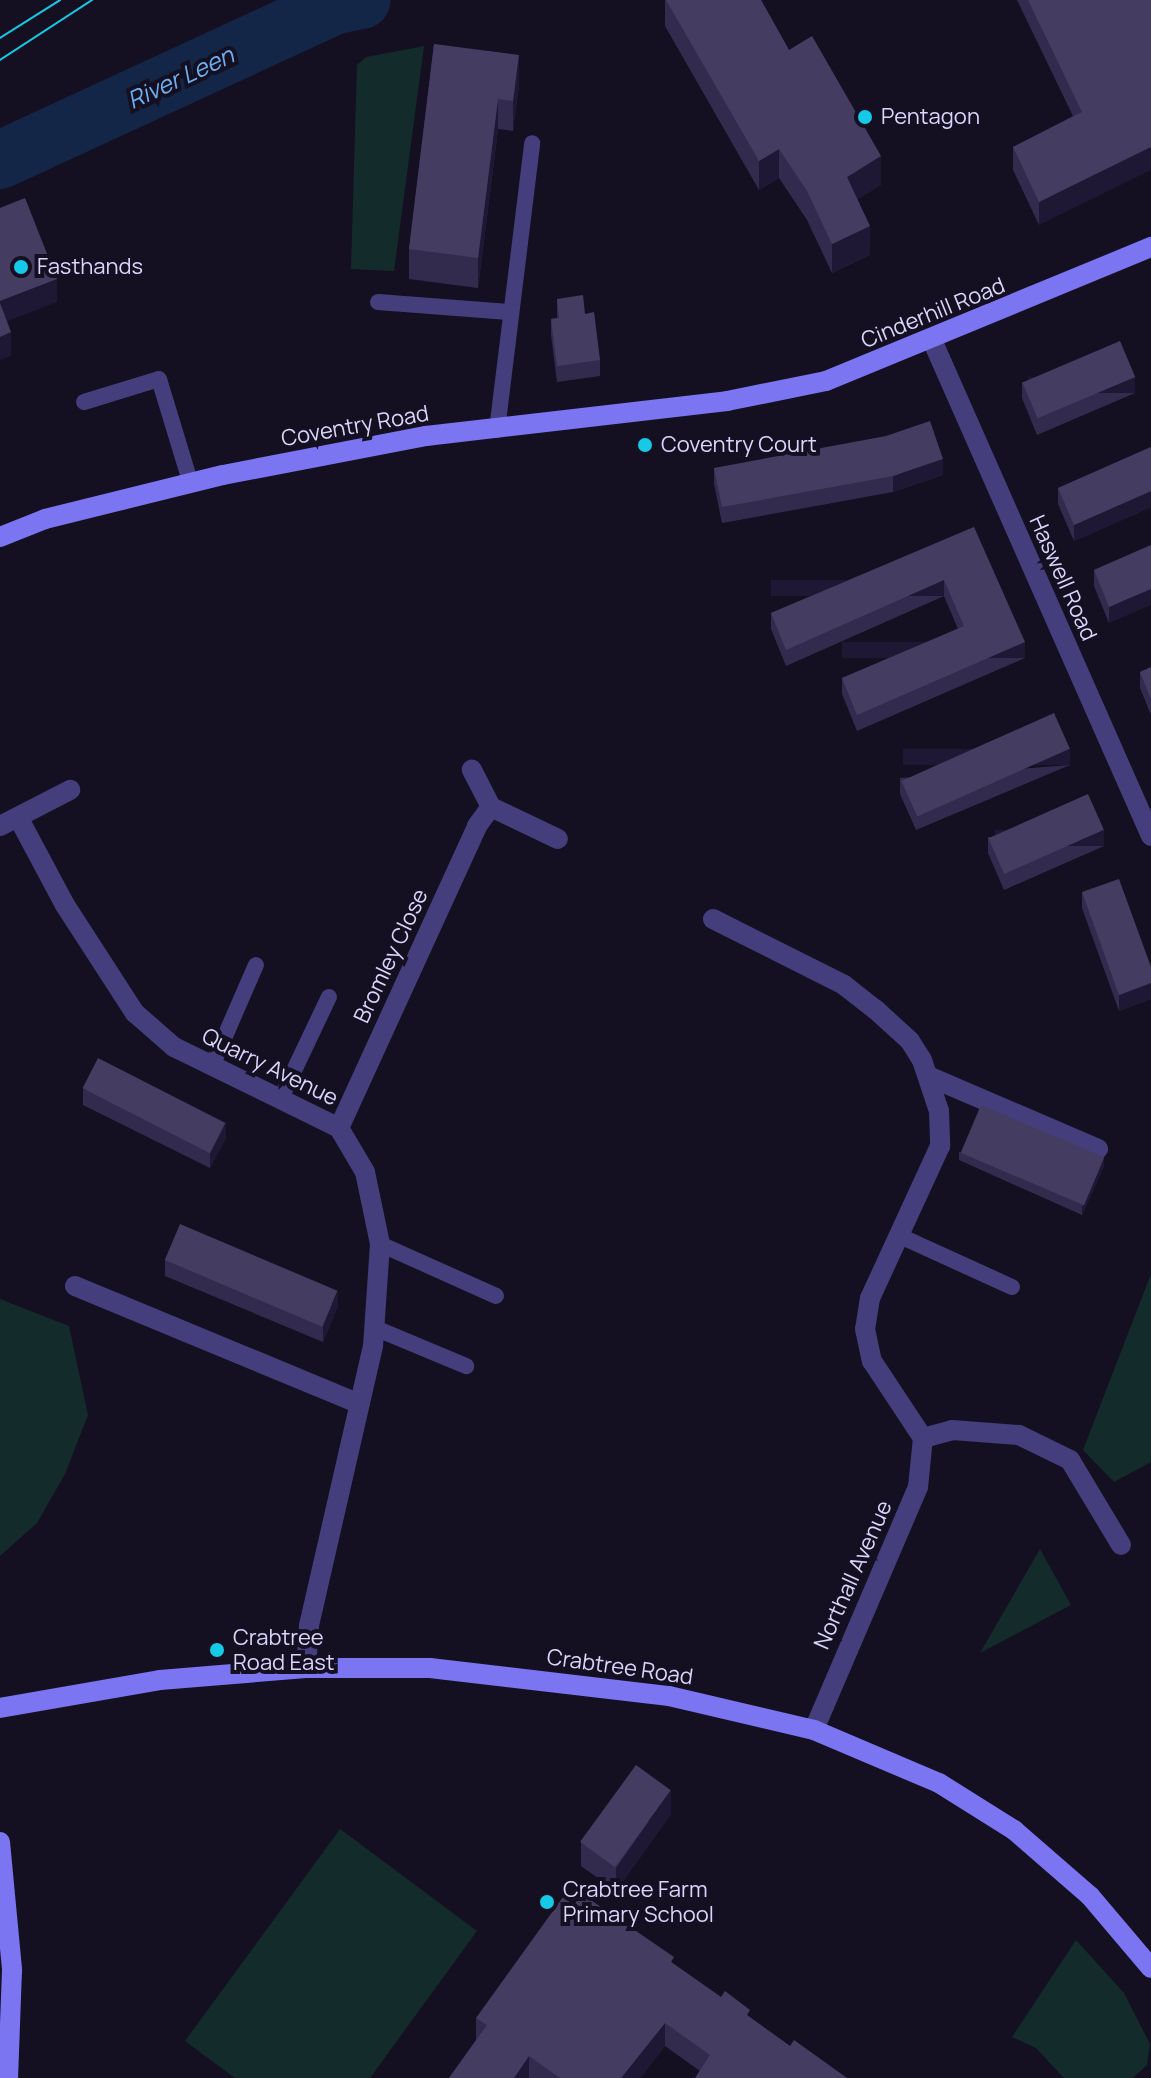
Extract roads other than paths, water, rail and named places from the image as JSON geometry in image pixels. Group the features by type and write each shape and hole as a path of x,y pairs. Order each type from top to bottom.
{"street":[{"name":"Cinderhill Road","path":"727,401 826,381 932,340 1151,247"},
{"name":"Haswell Road","path":"932,340 1151,836"},
{"name":"Coventry Road","path":"0,537 45,519 191,484 426,436 727,401"},
{"path":"472,770 491,807 558,839"},
{"name":"Quarry Avenue","path":"70,790 9,821 135,1013 174,1047 339,1128 365,1172 380,1244 375,1328 309,1626 306,1668"},
{"name":"Bromley Close","path":"339,1128 477,826 491,807"},
{"path":"713,919 844,985 910,1041 928,1076 939,1111 940,1146 870,1298 865,1329 872,1361 923,1438 952,1430 1019,1435 1070,1460 1121,1545"},
{"path":"928,1076 1098,1149"},
{"path":"75,1286 360,1404"},
{"name":"Northall Avenue","path":"814,1730 918,1487 923,1438"},
{"name":"Crabtree Road","path":"0,1708 160,1680 306,1668 430,1668 669,1696 814,1730 939,1783 1014,1830 1090,1896 1151,1968"},
{"path":"0,1842 12,1970 8,2078"}],"lane":[{"path":"497,430 532,143"},
{"path":"378,302 509,312"},
{"path":"84,402 159,379 191,484"},
{"path":"212,1066 256,965"},
{"path":"280,1100 329,997"},
{"path":"900,1236 1012,1287"},
{"path":"380,1244 496,1296"},
{"path":"375,1328 466,1366"}],"waterway":[{"name":"River Leen","path":"0,160 336,5 362,0"}],"tram line":[{"path":"0,38 60,0"},
{"path":"0,60 92,0"}],"place":[{"name":"Pentagon","path":"865,117"},
{"name":"Fasthands","path":"21,267"},
{"name":"Coventry Court","path":"645,445"},
{"name":"Crabtree Road East","path":"217,1650"},
{"name":"Crabtree Farm Primary School","path":"547,1902"}]}
